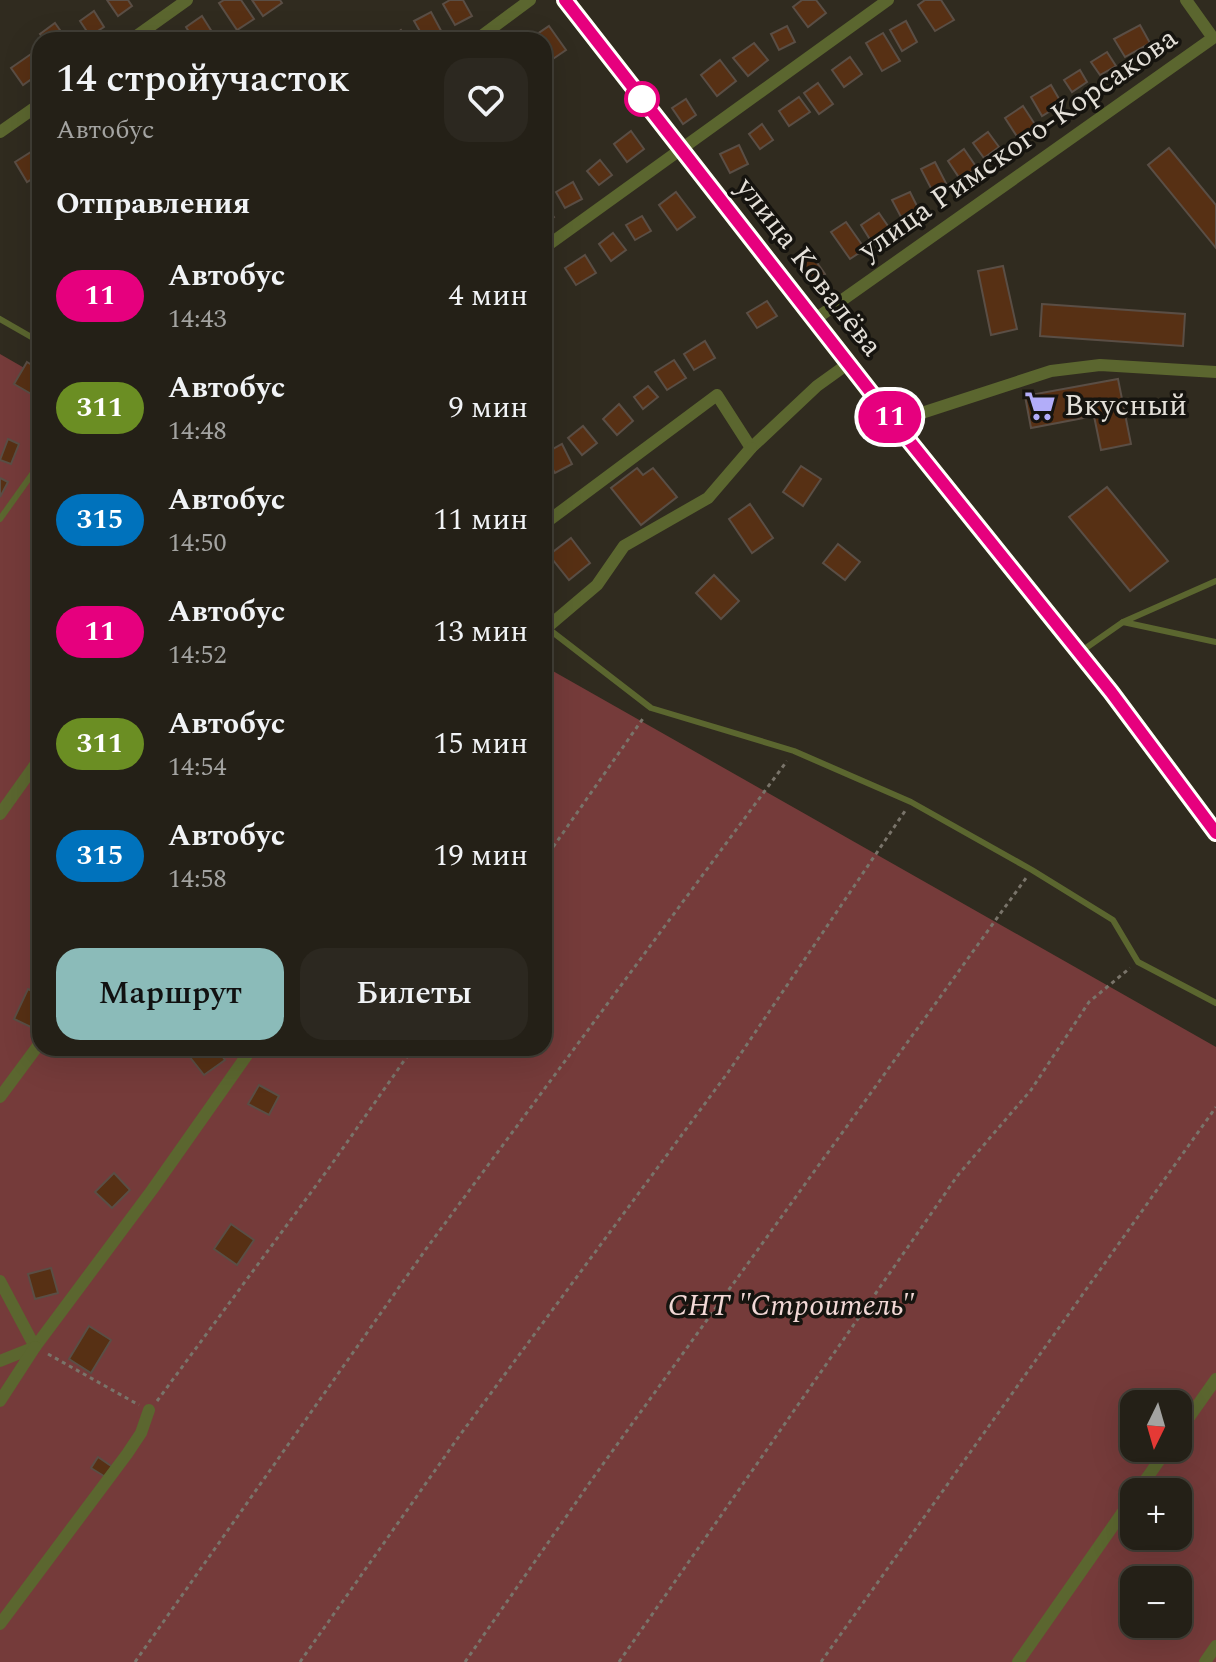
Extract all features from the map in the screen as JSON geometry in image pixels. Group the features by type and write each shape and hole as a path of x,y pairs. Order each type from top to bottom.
{"street":[{"path":"142,32 187,0"},
{"path":"487,32 530,0"},
{"name":"улица Ковалёва","path":"565,0 894,422 1079,653 1216,833"},
{"path":"552,242 888,0"},
{"path":"1186,0 1214,37"},
{"name":"улица Римского-Корсакова","path":"814,320 1214,37"},
{"path":"0,132 32,110"},
{"path":"552,621 597,585 624,546 708,498 751,448 817,386 849,363"},
{"path":"894,422 1051,371 1100,365 1216,372"},
{"path":"552,518 717,395 751,448"},
{"path":"0,814 32,769"},
{"path":"0,1097 32,1054"},
{"path":"0,1401 35,1347 246,1056"},
{"path":"0,1281 35,1347"},
{"path":"0,1361 35,1347"},
{"path":"1192,1413 1216,1379"},
{"path":"0,1624 127,1454 141,1433 149,1410"},
{"path":"1018,1662 1120,1517"},
{"path":"1205,1662 1216,1646"}],"lane":[{"path":"0,319 32,337"},
{"path":"0,519 32,474"},
{"path":"1079,653 1123,622 1216,581"},
{"path":"1123,622 1216,642"},
{"path":"552,632 651,708 794,751 911,802 1113,920 1138,962 1216,1003"}],"path":[{"path":"552,849 651,708"},
{"path":"135,1662 426,1249 794,751"},
{"path":"300,1662 460,1435 729,1071 911,802"},
{"path":"465,1662 593,1478 1032,870"},
{"path":"619,1662 958,1175 1031,1090 1089,1002 1138,962"},
{"path":"35,1347 149,1410 329,1168 407,1056"},
{"path":"821,1662 1216,1107"}],"green space":[{"name":"СНТ \"Строитель\"","path":"0,354 32,372 32,1056 552,1056 552,671 1216,1047 1216,1662 0,1662"}],"building":[{"path":"107,0 128,0 132,6 118,16"},
{"path":"241,0 254,19 237,30 219,3"},
{"path":"252,0 280,0 282,3 263,16"},
{"path":"450,0 463,0 472,16 455,25 443,4"},
{"path":"802,0 816,0 826,13 808,27 793,7"},
{"path":"925,0 941,0 954,20 935,31 918,5"},
{"path":"94,11 104,27 96,32 87,32 80,21"},
{"path":"431,12 442,32 420,32 414,21"},
{"path":"202,16 212,32 189,32 186,27"},
{"path":"906,21 917,42 902,51 890,30"},
{"path":"55,23 61,32 43,32"},
{"path":"1140,25 1150,43 1125,57 1114,39"},
{"path":"549,26 566,50 552,60 552,32 540,32"},
{"path":"787,26 795,42 779,50 771,34"},
{"path":"883,33 900,61 882,71 866,43"},
{"path":"754,43 768,60 748,76 733,58"},
{"path":"1107,52 1116,66 1100,75 1091,62"},
{"path":"32,55 32,79 23,85 11,68"},
{"path":"850,57 862,74 844,87 832,70"},
{"path":"720,60 736,81 717,96 701,75"},
{"path":"1080,70 1087,82 1072,92 1064,80"},
{"path":"818,83 833,104 819,114 804,93"},
{"path":"1051,85 1062,104 1042,116 1031,97"},
{"path":"799,97 810,112 789,126 779,111"},
{"path":"686,99 696,115 683,124 672,108"},
{"path":"1023,106 1036,126 1018,138 1005,118"},
{"path":"762,124 773,140 760,149 749,134"},
{"path":"631,131 644,149 627,162 614,144"},
{"path":"988,132 999,147 984,158 973,143"},
{"path":"739,145 748,164 730,173 720,154"},
{"path":"1169,148 1216,205 1216,248 1148,165"},
{"path":"964,149 977,168 960,179 948,161"},
{"path":"31,152 32,179 27,182 15,162"},
{"path":"600,160 612,175 599,185 587,171"},
{"path":"935,162 949,189 935,196 921,169"},
{"path":"573,182 582,199 565,208 556,192"},
{"path":"676,192 695,217 677,230 659,205"},
{"path":"910,192 918,208 901,217 892,200"},
{"path":"879,213 890,229 871,241 861,225"},
{"path":"642,216 651,231 635,240 626,225"},
{"path":"846,222 865,249 850,259 831,232"},
{"path":"613,233 626,250 611,261 599,244"},
{"path":"808,250 825,274 811,285 794,260"},
{"path":"585,255 596,273 576,285 565,268"},
{"path":"1003,266 1017,329 991,335 978,271"},
{"path":"767,301 777,316 757,328 747,313"},
{"path":"1042,304 1185,314 1183,346 1040,336"},
{"path":"705,341 715,358 694,370 684,354"},
{"path":"674,360 686,378 667,390 655,372"},
{"path":"27,362 32,365 32,394 14,384"},
{"path":"1118,379 1131,444 1101,450 1094,416 1031,428 1025,396"},
{"path":"648,386 658,397 643,409 634,397"},
{"path":"619,404 633,421 617,435 603,419"},
{"path":"583,426 597,443 582,455 568,438"},
{"path":"8,439 19,444 11,464 0,460"},
{"path":"562,444 572,464 555,473 552,450"},
{"path":"801,466 821,479 803,506 783,492"},
{"path":"637,468 643,475 653,468 677,497 641,525 611,488"},
{"path":"0,478 8,482 0,497"},
{"path":"1107,487 1168,561 1130,591 1069,517"},
{"path":"750,504 773,538 752,553 729,519"},
{"path":"571,538 590,563 569,580 552,559 552,553"},
{"path":"838,544 860,562 845,580 823,563"},
{"path":"714,575 739,601 721,619 696,593"},
{"path":"28,989 32,991 32,1028 14,1019"},
{"path":"189,1056 222,1056 225,1060 204,1075"},
{"path":"259,1085 279,1096 269,1115 248,1104"},
{"path":"114,1173 130,1190 112,1208 95,1192"},
{"path":"231,1224 254,1240 237,1265 214,1249"},
{"path":"51,1268 58,1293 35,1299 28,1274"},
{"path":"89,1326 111,1340 91,1373 69,1359"},
{"path":"98,1457 114,1468 107,1478 91,1468"}],"bus line":[{"name":"11","path":"565,0 894,422 1111,692 1216,833"}],"place":[{"name":"Вкусный","path":"1040,406"}]}
